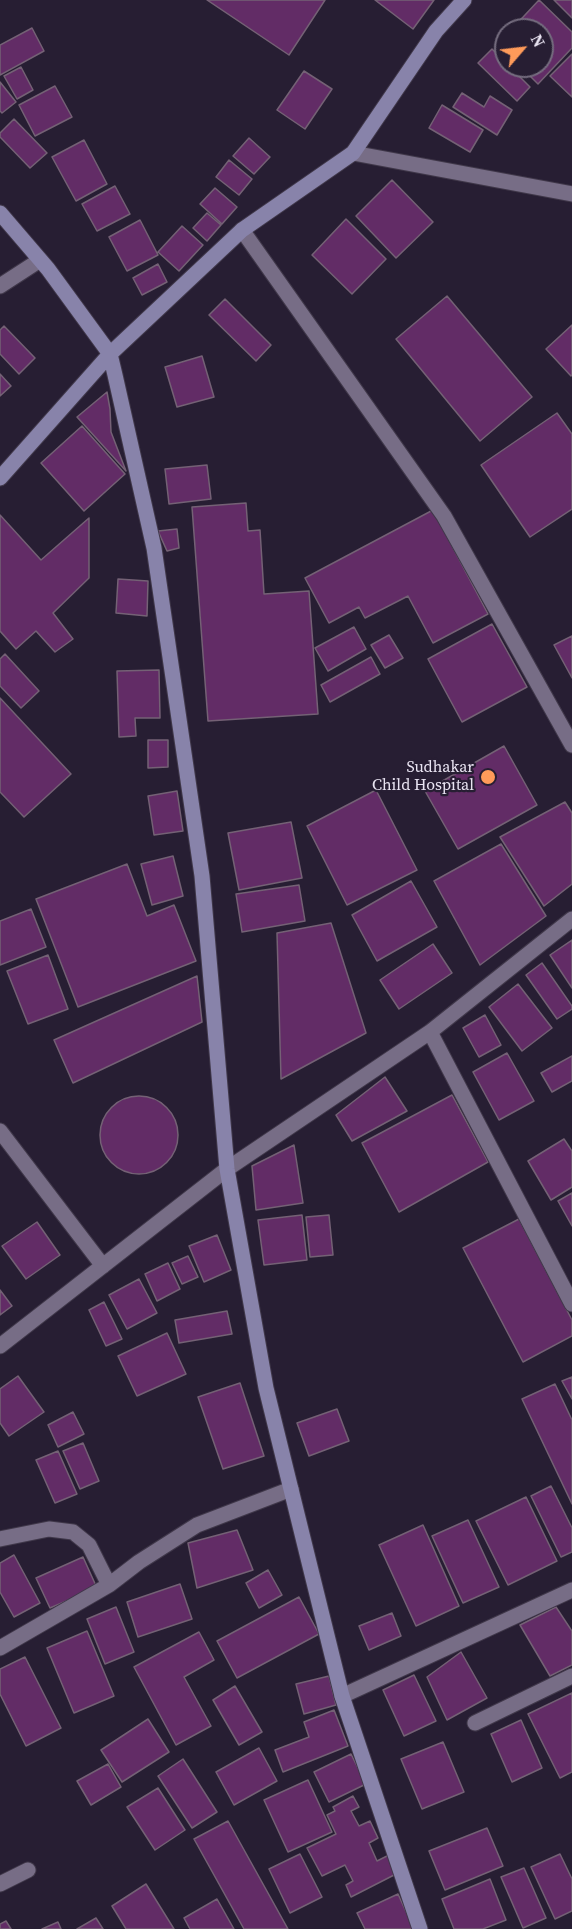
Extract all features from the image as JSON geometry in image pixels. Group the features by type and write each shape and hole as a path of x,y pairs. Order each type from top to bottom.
{"street":[{"path":"0,478 110,354 242,230 353,153 436,32 464,0"},
{"path":"353,153 572,194"},
{"path":"0,213 40,260 110,354 154,548 200,864 227,1169 266,1388 342,1696 420,1929"},
{"path":"242,230 444,516 572,745"},
{"path":"0,286 40,260"},
{"path":"0,1346 227,1169 430,1032 572,919"},
{"path":"430,1032 572,1304"},
{"path":"0,1131 103,1266"},
{"path":"0,1648 109,1585 139,1562 197,1525 291,1489"},
{"path":"0,1539 49,1529 73,1532 89,1545 109,1585"},
{"path":"342,1696 572,1590"},
{"path":"475,1723 572,1676"},
{"path":"0,1884 28,1870"}],"building":[{"path":"207,0 325,0 289,55"},
{"path":"375,0 434,0 413,29"},
{"path":"539,0 572,32 572,48 554,67 554,18 522,18"},
{"path":"554,0 572,0 572,18"},
{"path":"32,28 44,51 0,75 0,45"},
{"path":"492,49 494,51 494,78 521,78 530,87 517,101 478,63"},
{"path":"572,54 572,97 552,78 554,78 554,72"},
{"path":"21,67 33,90 17,99 4,76"},
{"path":"304,71 332,89 305,129 277,110"},
{"path":"532,78 544,78 538,84"},
{"path":"0,82 16,102 2,113 0,111"},
{"path":"55,86 72,117 35,136 19,105"},
{"path":"462,93 484,107 490,96 512,110 497,135 453,107"},
{"path":"442,105 483,130 470,152 429,128"},
{"path":"14,119 47,153 30,168 0,137 0,133"},
{"path":"249,138 270,157 254,174 233,156"},
{"path":"84,140 107,184 76,201 52,157"},
{"path":"229,160 252,179 239,195 216,177"},
{"path":"392,180 433,222 396,258 356,216"},
{"path":"115,186 130,214 97,231 82,204"},
{"path":"215,188 237,207 222,224 200,204"},
{"path":"207,213 221,225 207,241 193,228"},
{"path":"346,219 386,259 352,294 312,255"},
{"path":"140,220 158,255 127,271 109,237"},
{"path":"182,226 203,245 179,271 158,252"},
{"path":"158,264 167,282 142,295 133,278"},
{"path":"447,296 532,397 480,441 396,339"},
{"path":"225,299 271,345 256,361 209,315"},
{"path":"572,325 572,375 571,376 546,349"},
{"path":"4,326 35,358 19,374 0,354 0,330"},
{"path":"202,356 214,397 177,407 165,367"},
{"path":"0,374 11,386 0,396"},
{"path":"107,392 111,432 126,471 77,417"},
{"path":"557,413 572,434 572,509 530,537 481,465"},
{"path":"82,426 125,474 84,511 41,463"},
{"path":"207,465 211,499 169,504 165,469"},
{"path":"246,503 248,531 260,530 264,594 309,591 318,714 208,721 192,507"},
{"path":"433,510 488,614 433,643 408,596 365,618 359,607 329,623 305,578"},
{"path":"0,515 41,560 89,518 89,578 53,613 73,639 55,652 36,631 16,649 0,631"},
{"path":"177,529 179,548 167,551 158,531"},
{"path":"118,579 148,581 147,616 116,613"},
{"path":"492,624 527,687 462,722 428,659"},
{"path":"354,627 366,649 328,671 315,648"},
{"path":"389,635 403,658 385,668 371,645"},
{"path":"572,636 572,678 554,645"},
{"path":"5,654 39,691 21,708 0,686 0,659"},
{"path":"371,657 380,674 330,702 321,685"},
{"path":"159,670 160,718 135,718 136,736 119,737 117,671"},
{"path":"0,698 71,774 24,817 0,792"},
{"path":"148,740 168,740 168,767 148,768"},
{"path":"504,746 537,805 458,849 425,791"},
{"path":"376,790 417,870 347,905 307,826"},
{"path":"177,791 183,831 154,835 148,796"},
{"path":"565,802 572,813 572,884 544,906 500,837"},
{"path":"291,822 302,878 239,890 228,833"},
{"path":"501,844 546,916 480,965 434,881"},
{"path":"173,856 183,896 152,905 141,864"},
{"path":"127,864 147,916 174,905 196,961 78,1007 36,899"},
{"path":"411,881 437,927 377,961 352,915"},
{"path":"299,885 305,921 242,932 236,894"},
{"path":"31,909 46,947 0,965 0,921"},
{"path":"331,923 366,1033 281,1079 277,933"},
{"path":"572,940 572,988 550,955"},
{"path":"433,944 452,973 399,1009 380,980"},
{"path":"48,955 68,1009 28,1024 7,971"},
{"path":"542,963 572,1006 572,1009 557,1019 526,975"},
{"path":"197,976 202,1022 73,1083 54,1040"},
{"path":"518,984 552,1028 522,1051 489,1007"},
{"path":"485,1015 501,1045 479,1057 463,1028"},
{"path":"507,1053 534,1101 499,1120 473,1072"},
{"path":"572,1056 572,1081 552,1092 541,1073"},
{"path":"385,1077 407,1111 352,1141 336,1115"},
{"path":"452,1095 488,1162 399,1212 362,1143"},
{"path":"139,1096 154,1099 167,1107 175,1120 178,1135 175,1150 167,1163 154,1171 139,1174 124,1171 111,1163 103,1150 100,1135 103,1120 111,1107 124,1099"},
{"path":"564,1139 572,1151 572,1187 551,1200 528,1161"},
{"path":"294,1145 303,1203 256,1210 252,1166"},
{"path":"572,1193 572,1226 558,1201"},
{"path":"302,1215 307,1260 264,1265 258,1220"},
{"path":"329,1215 333,1255 310,1257 306,1217"},
{"path":"519,1219 572,1320 572,1336 523,1362 463,1248"},
{"path":"37,1222 60,1255 26,1279 2,1246"},
{"path":"217,1235 231,1270 204,1282 189,1246"},
{"path":"188,1256 198,1277 182,1284 172,1263"},
{"path":"168,1263 180,1289 157,1301 145,1274"},
{"path":"139,1279 157,1313 127,1329 109,1295"},
{"path":"0,1290 12,1306 0,1315"},
{"path":"104,1302 122,1339 106,1346 89,1310"},
{"path":"227,1311 232,1334 179,1343 175,1320"},
{"path":"167,1333 186,1374 137,1396 118,1356"},
{"path":"18,1376 44,1412 9,1436 0,1423 0,1389"},
{"path":"572,1377 572,1399 562,1381"},
{"path":"240,1383 264,1456 223,1469 198,1397"},
{"path":"555,1384 572,1420 572,1504 522,1399"},
{"path":"337,1409 349,1441 309,1456 297,1423"},
{"path":"73,1412 84,1434 58,1447 48,1425"},
{"path":"83,1443 99,1481 80,1489 63,1451"},
{"path":"58,1451 77,1494 55,1503 36,1460"},
{"path":"551,1486 572,1528 572,1552 561,1557 531,1496"},
{"path":"526,1497 557,1561 508,1585 476,1521"},
{"path":"468,1520 499,1587 463,1603 432,1536"},
{"path":"423,1525 459,1606 416,1626 379,1545"},
{"path":"237,1530 253,1570 197,1588 188,1543"},
{"path":"14,1555 40,1603 14,1617 0,1592 0,1563"},
{"path":"83,1557 97,1588 50,1608 36,1578"},
{"path":"268,1570 282,1595 259,1608 246,1583"},
{"path":"180,1584 192,1619 138,1637 127,1602"},
{"path":"299,1597 319,1634 237,1678 217,1641"},
{"path":"116,1607 134,1652 105,1664 87,1619"},
{"path":"556,1607 572,1631 572,1665 550,1676 520,1625"},
{"path":"392,1613 401,1636 369,1650 359,1626"},
{"path":"87,1631 114,1696 74,1713 47,1648"},
{"path":"199,1632 214,1660 184,1677 211,1726 176,1745 134,1667"},
{"path":"461,1652 487,1698 447,1720 427,1677"},
{"path":"25,1657 61,1728 26,1746 0,1694 0,1669"},
{"path":"414,1675 436,1721 404,1736 383,1690"},
{"path":"329,1676 336,1705 304,1714 296,1684"},
{"path":"235,1686 262,1732 239,1745 213,1700"},
{"path":"572,1693 572,1772 560,1778 528,1714"},
{"path":"334,1710 348,1746 283,1772 275,1750 309,1737 304,1722"},
{"path":"148,1719 169,1752 122,1782 101,1750"},
{"path":"521,1720 542,1768 512,1782 491,1734"},
{"path":"443,1742 464,1792 422,1809 401,1759"},
{"path":"259,1748 277,1781 234,1805 216,1772"},
{"path":"351,1754 366,1784 329,1802 314,1772"},
{"path":"183,1759 217,1812 192,1828 158,1776"},
{"path":"108,1764 121,1787 91,1805 77,1781"},
{"path":"308,1780 332,1832 288,1852 264,1800"},
{"path":"158,1788 185,1830 155,1850 127,1807"},
{"path":"353,1796 359,1807 351,1811 359,1826 370,1821 378,1838 369,1843 377,1861 389,1855 398,1873 351,1897 346,1885 353,1881 345,1865 322,1876 307,1848 336,1834 327,1815 335,1811 333,1807"},
{"path":"228,1821 288,1929 244,1929 194,1839"},
{"path":"487,1828 503,1866 445,1890 429,1851"},
{"path":"300,1854 322,1897 290,1913 269,1869"},
{"path":"560,1854 572,1879 572,1911 555,1919 531,1867"},
{"path":"524,1868 546,1918 523,1928 501,1877"},
{"path":"490,1879 506,1920 483,1929 454,1929 442,1899"},
{"path":"146,1884 174,1929 126,1929 112,1906"},
{"path":"398,1894 414,1929 365,1929 357,1913"},
{"path":"217,1899 234,1929 190,1929 184,1918"},
{"path":"96,1918 103,1929 77,1929"},
{"path":"6,1921 11,1929 0,1929 0,1924"},
{"path":"58,1922 61,1929 42,1929"}],"place":[{"name":"Sudhakar Child Hospital","path":"488,777"}]}
